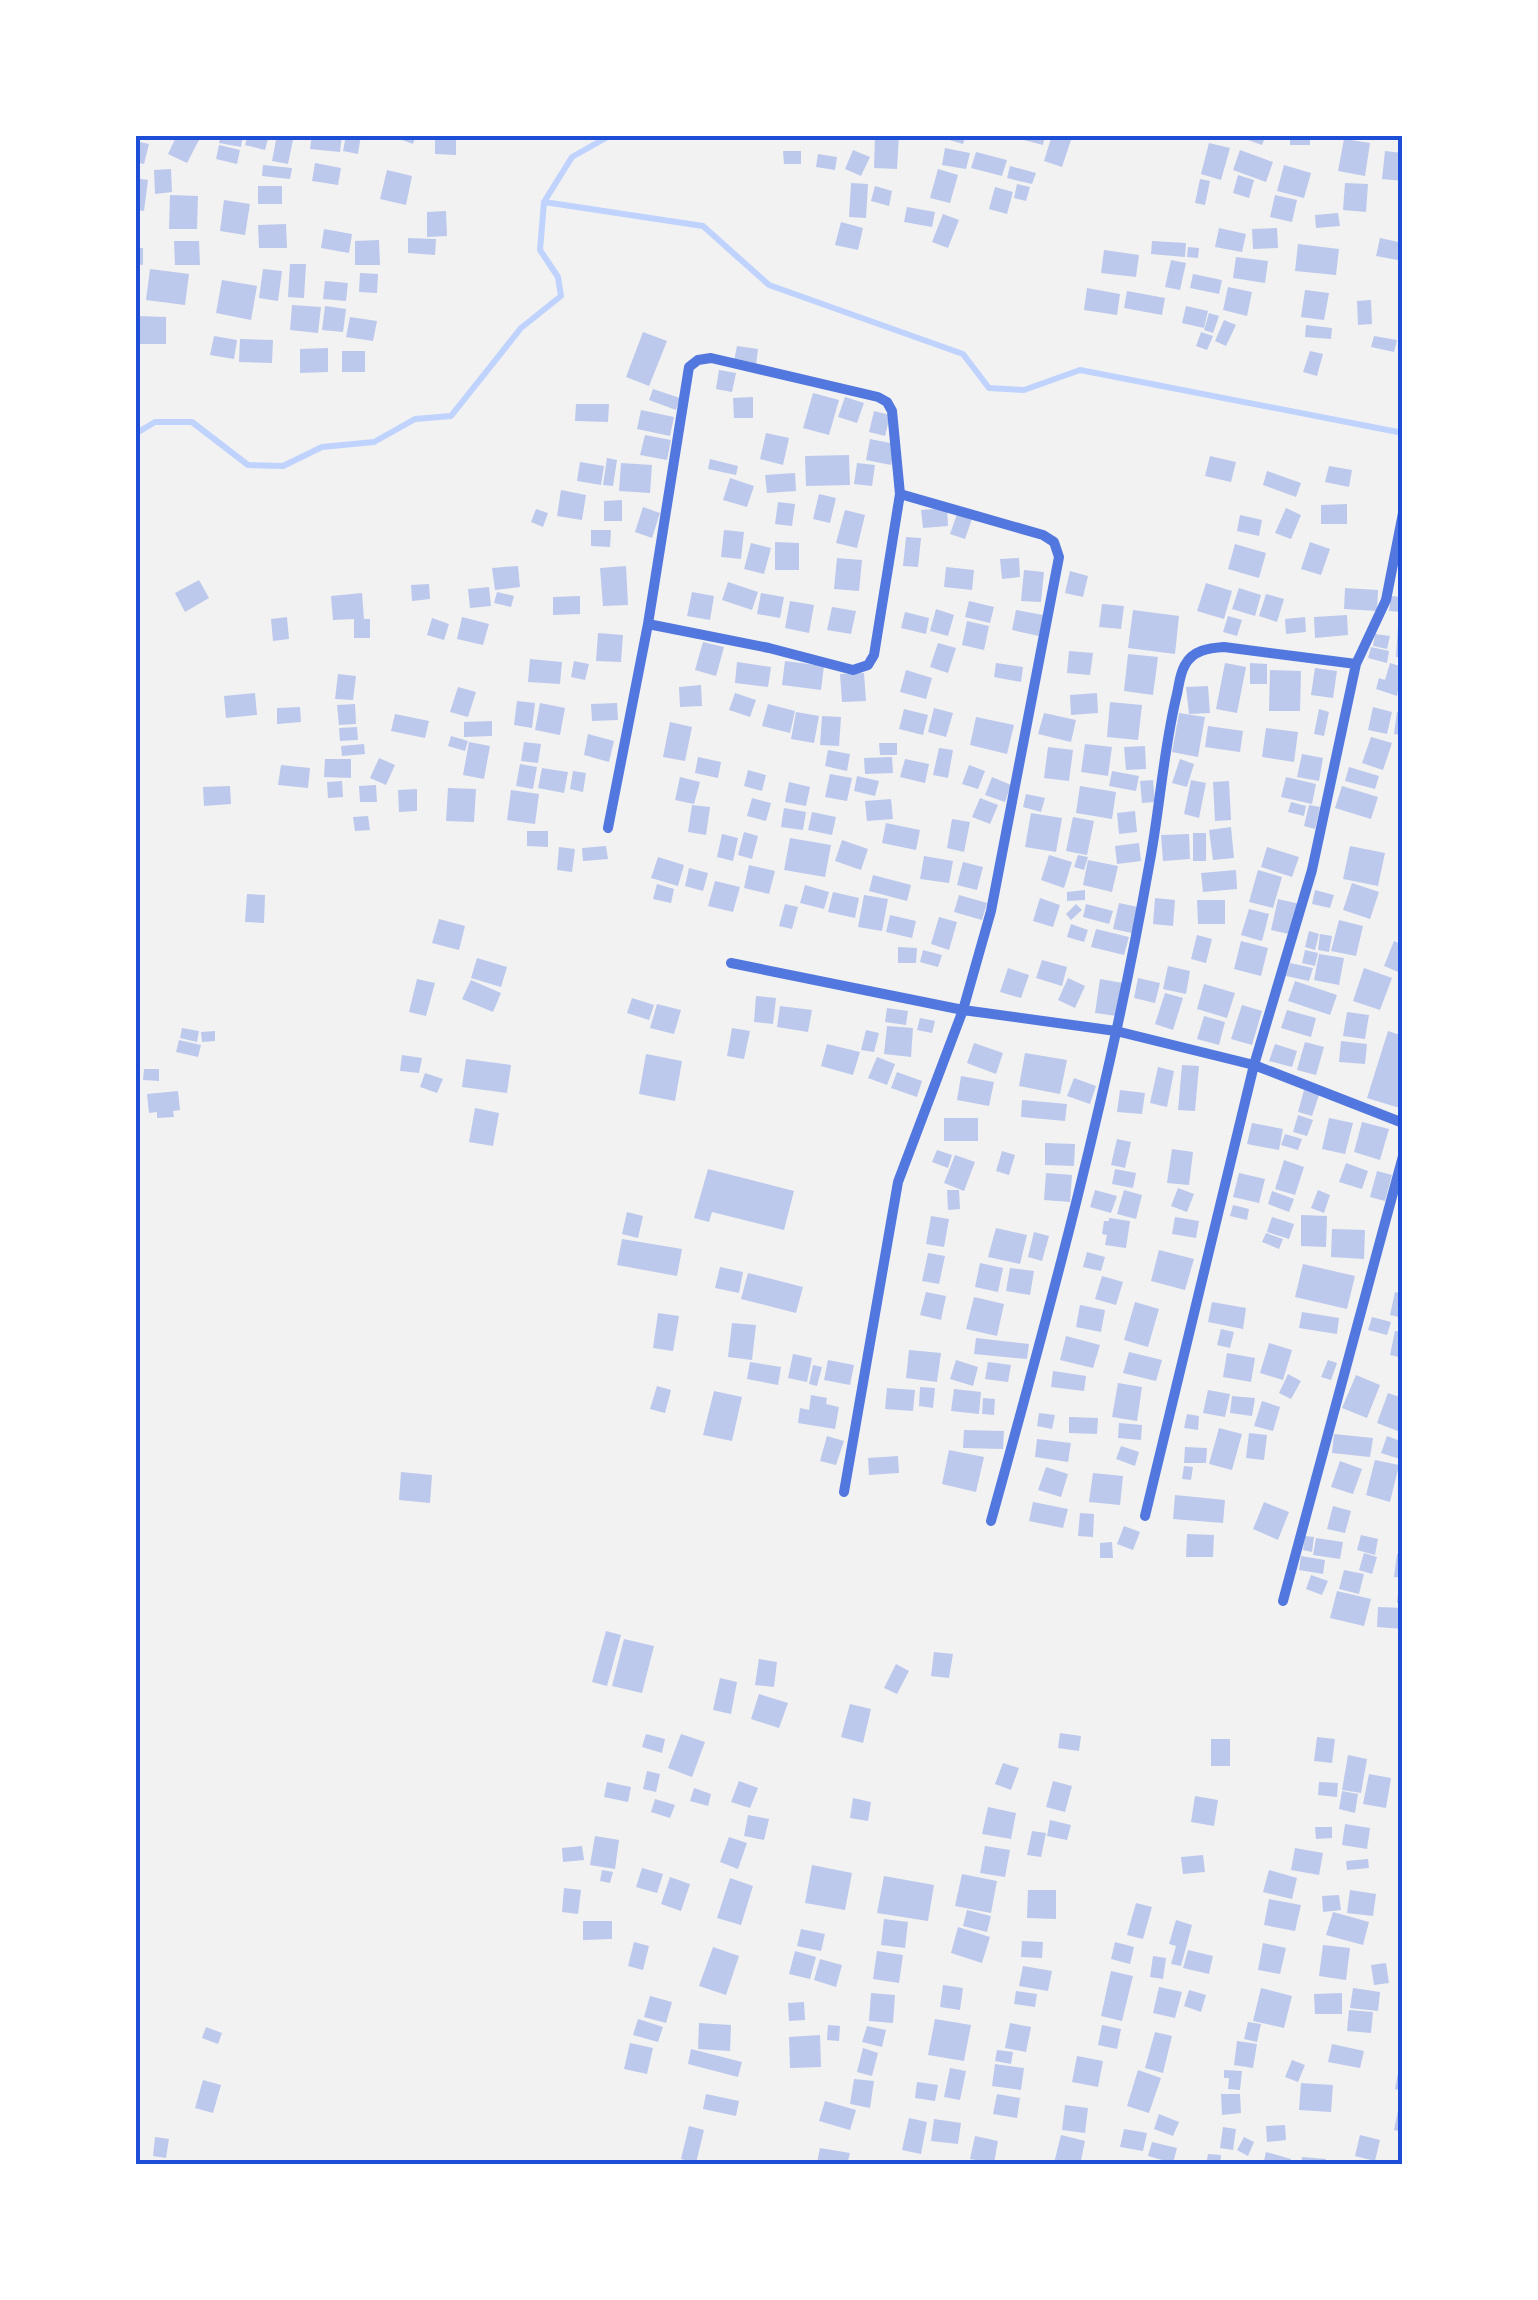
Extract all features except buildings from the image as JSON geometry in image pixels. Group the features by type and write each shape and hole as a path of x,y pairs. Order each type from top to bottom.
{"street":[{"path":"608,828 648,624 690,367 698,360 711,358 878,396 887,402 892,411 900,494 874,655 860,670 648,624"},
{"path":"844,1492 898,1182 964,1010 992,911 1059,557 1058,548 1043,535 900,494"},
{"path":"1144,1516 1254,1065 1312,870 1356,664 1386,600 1403,513"},
{"path":"991,1521 1037,1354 1116,1031 1150,864 1172,712 1184,665 1196,653 1224,647 1356,664"},
{"path":"731,963 964,1010 1116,1031 1254,1065 1403,1123"},
{"path":"1283,1601 1403,1156"}],"waterway":[{"path":"135,434 155,422 192,422 248,465 283,466 322,447 374,442 415,419 451,416 521,328 561,296 558,277 540,250 544,202 572,157 611,135"},
{"path":"544,202 703,226 769,285 963,354 989,388 1024,390 1080,370 1403,433"}]}
